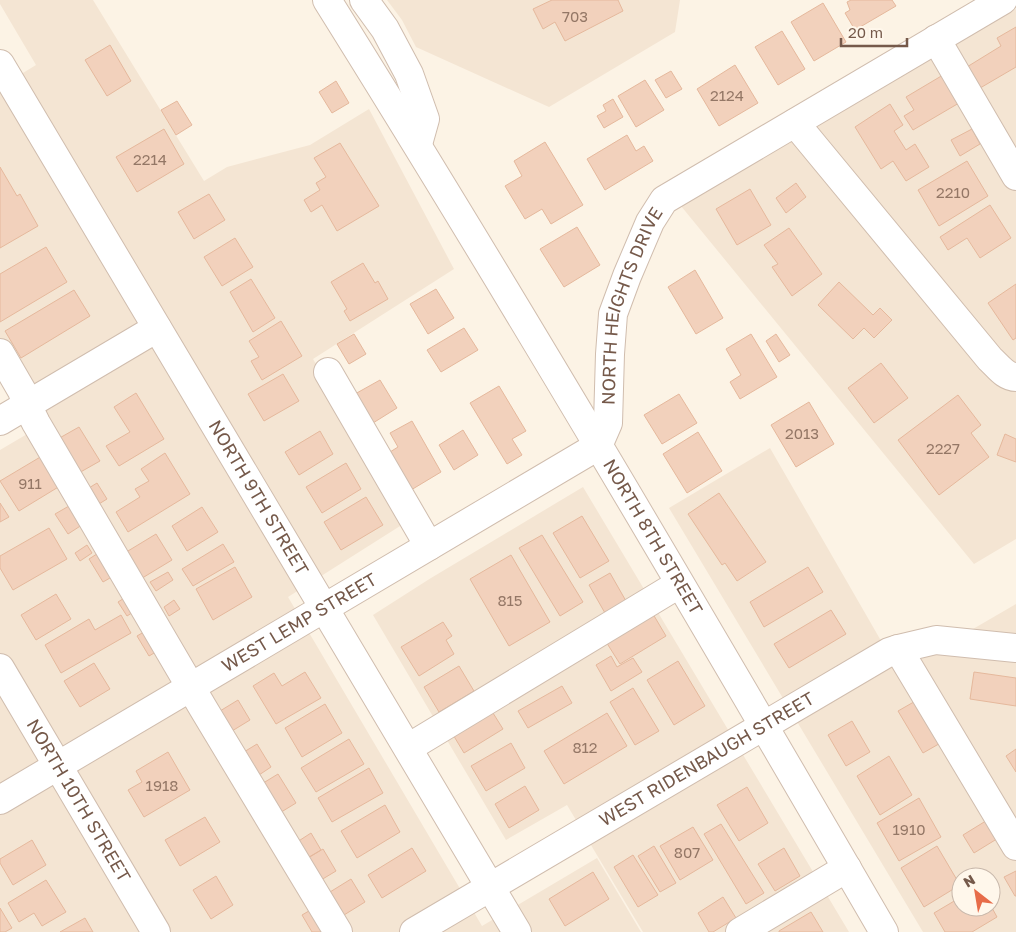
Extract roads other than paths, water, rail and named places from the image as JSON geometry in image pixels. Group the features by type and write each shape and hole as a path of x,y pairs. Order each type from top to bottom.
{"street":[{"name":"NORTH 8TH STREET","path":"328,0 418,144 764,726 884,932"},
{"path":"364,0 385,29 409,74 425,119 418,144"},
{"name":"NORTH HEIGHTS DRIVE","path":"598,446 608,423 610,354 614,314 626,276 650,222 664,200 1002,0"},
{"path":"936,39 1016,176"},
{"name":"NORTH 9TH STREET","path":"0,64 518,932"},
{"path":"795,123 990,359 1004,373 1012,378 1016,377"},
{"path":"0,421 157,328"},
{"path":"0,353 22,391 27,405 191,687 338,932"},
{"path":"328,372 429,546"},
{"name":"WEST LEMP STREET","path":"0,800 598,446"},
{"path":"408,748 679,584"},
{"name":"WEST RIDENBAUGH STREET","path":"414,932 898,649 936,640 1016,648"},
{"path":"898,649 1016,846"},
{"name":"NORTH 10TH STREET","path":"0,668 156,932"},
{"path":"740,932 847,868"}]}
